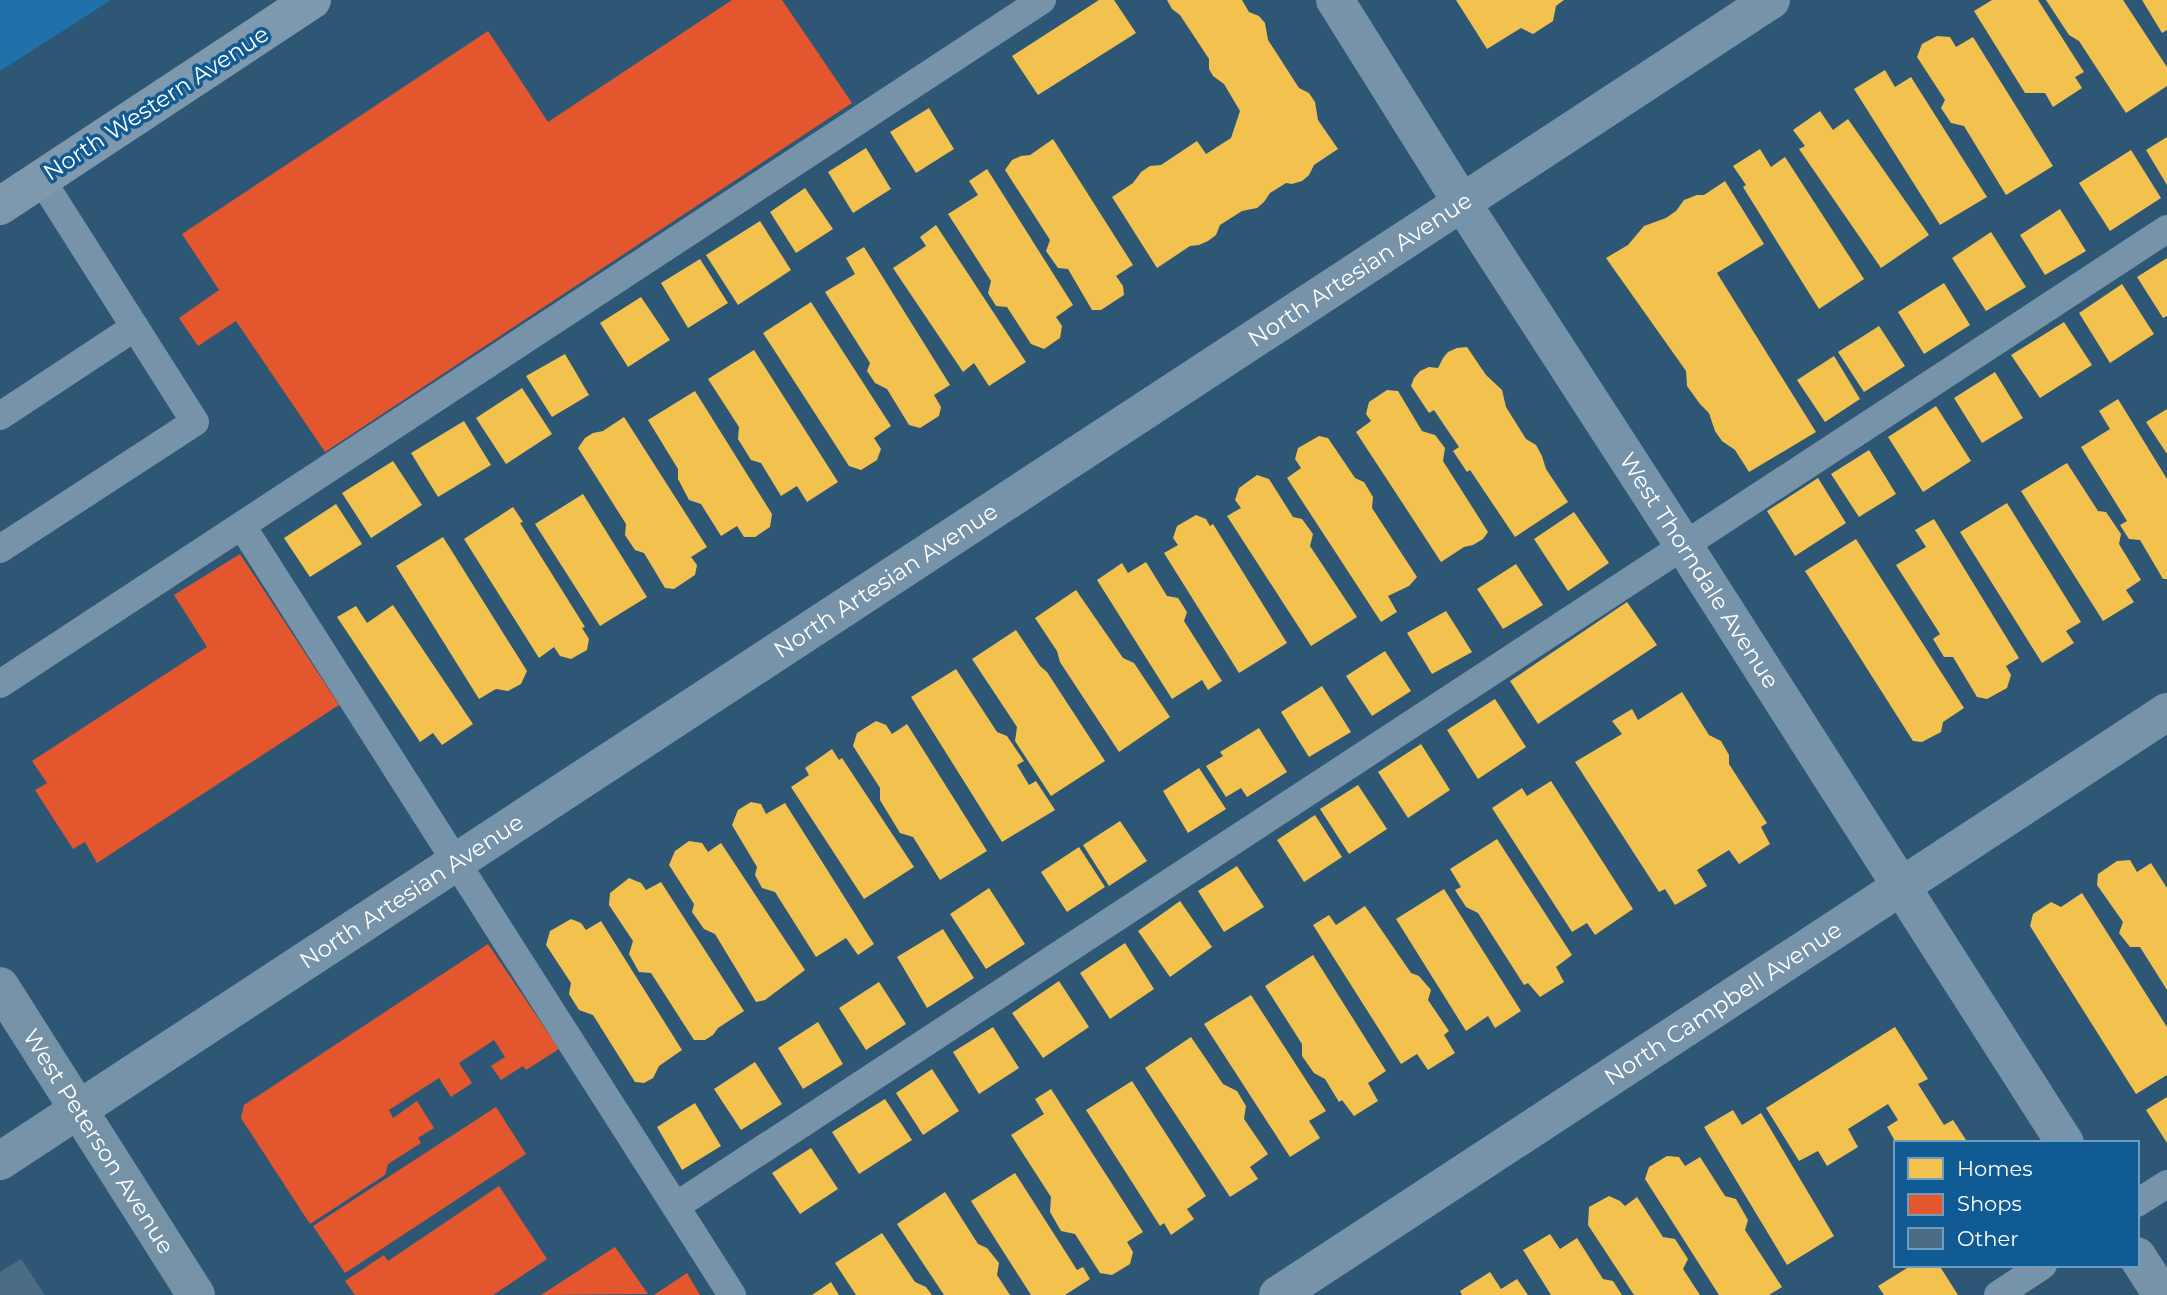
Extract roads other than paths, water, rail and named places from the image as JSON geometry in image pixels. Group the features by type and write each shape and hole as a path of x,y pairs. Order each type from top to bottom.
{"main road":[{"name":"North Western Avenue","path":"0,206 312,0"},
{"name":"West Peterson Avenue","path":"0,986 196,1295"}],"street":[{"name":"West Thorndale Avenue","path":"1335,0 1462,203 2064,1141"},
{"name":"North Artesian Avenue","path":"0,1161 1770,0"},
{"name":"North Campbell Avenue","path":"1278,1295 2167,712"},
{"path":"2139,1259 2162,1295"}],"lane":[{"path":"0,684 1042,0"},
{"path":"0,549 195,422 41,179"},
{"path":"676,1206 2167,229"},
{"path":"0,416 135,327"},
{"path":"242,526 732,1295"},
{"path":"2139,1202 2167,1184"},
{"path":"1998,1295 2040,1267"}]}
